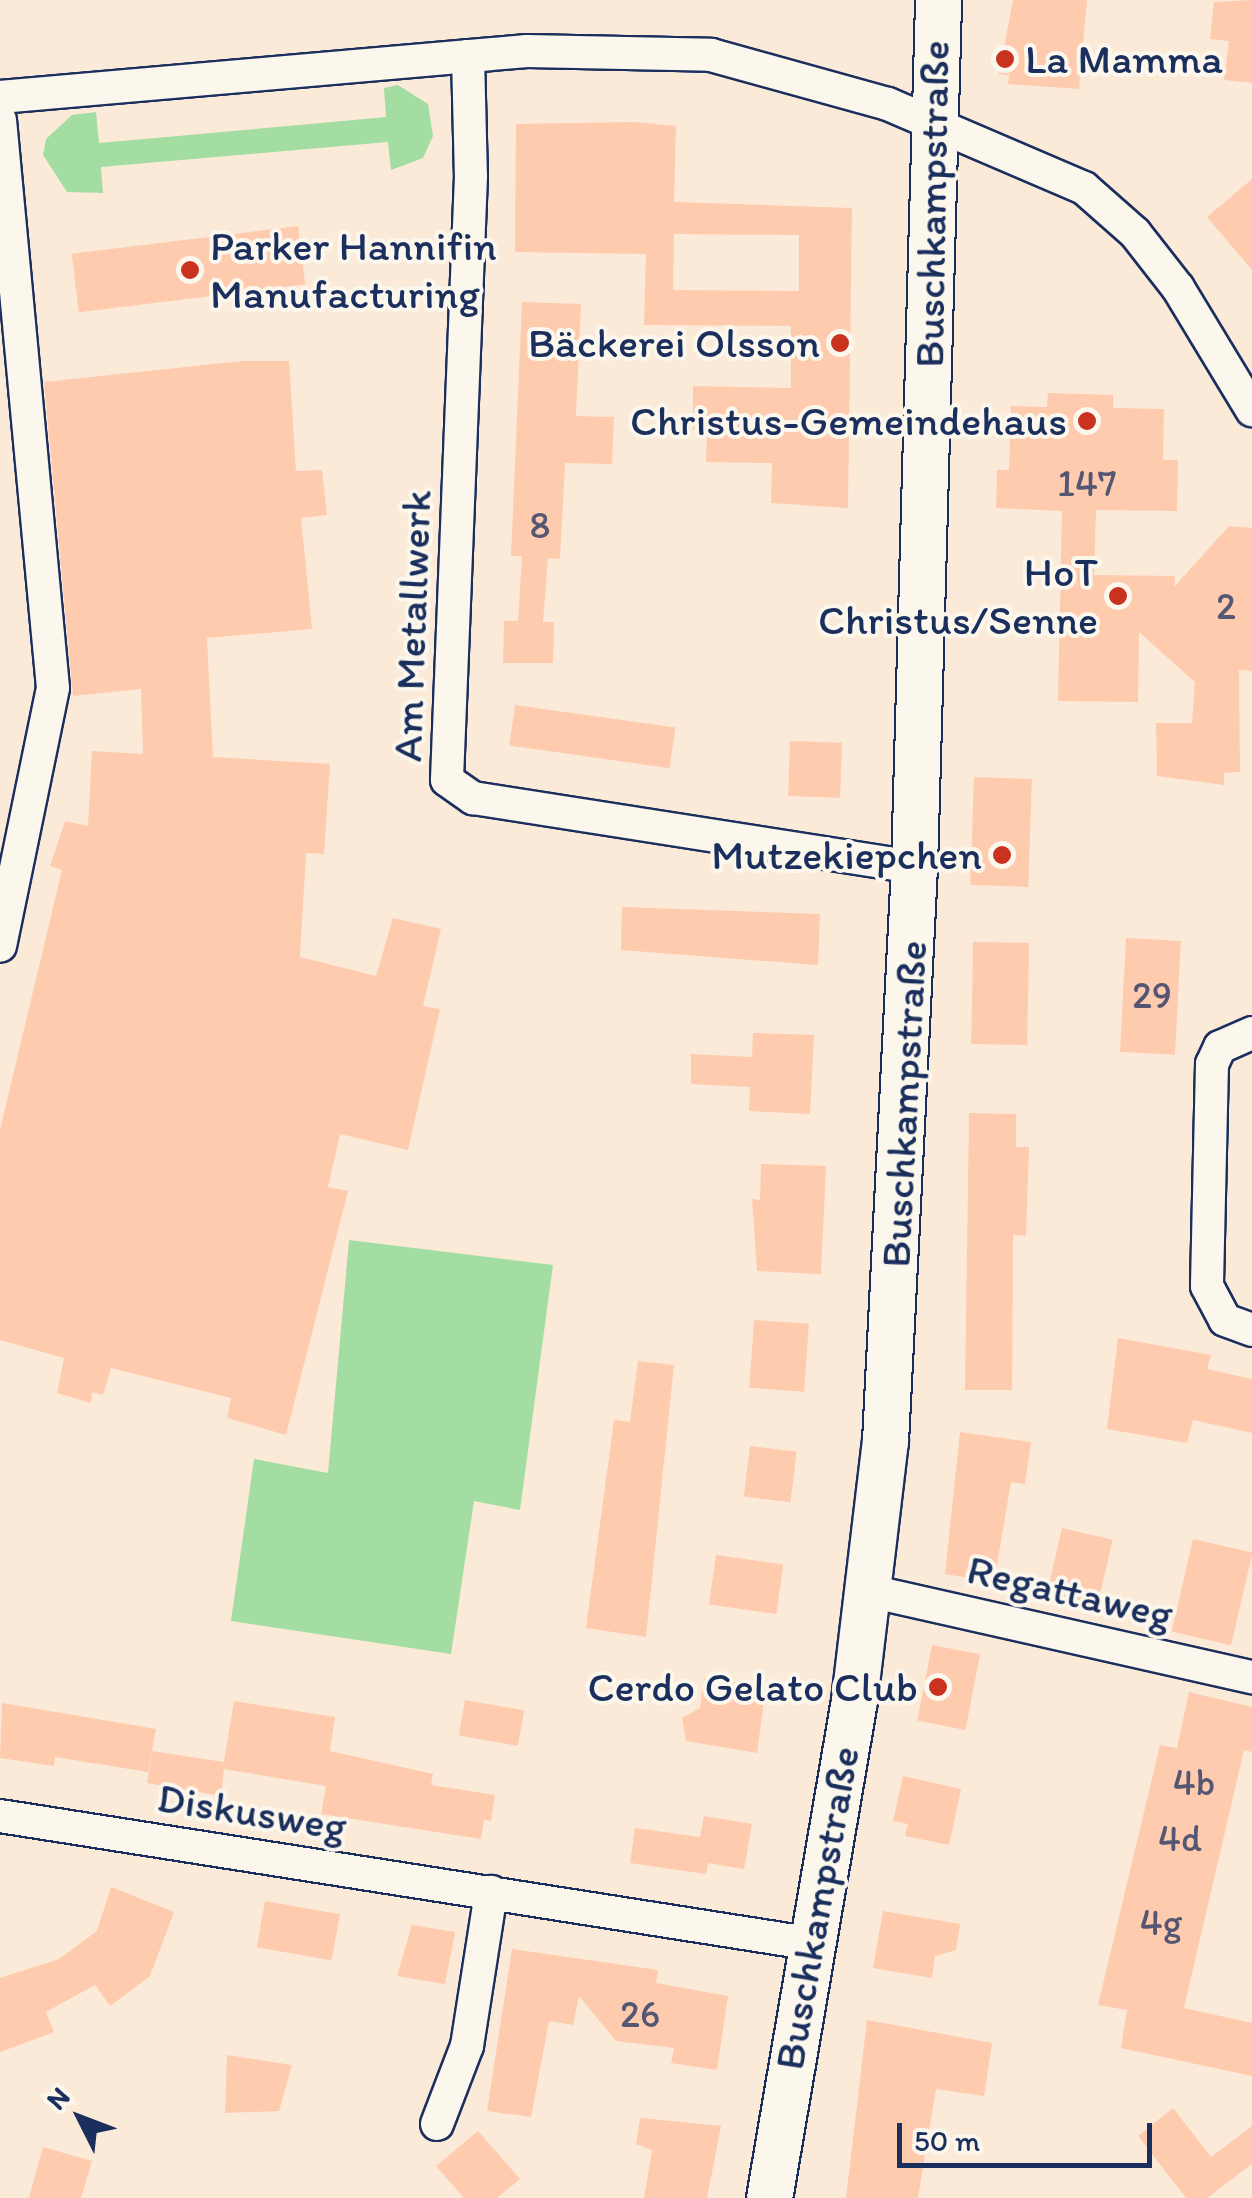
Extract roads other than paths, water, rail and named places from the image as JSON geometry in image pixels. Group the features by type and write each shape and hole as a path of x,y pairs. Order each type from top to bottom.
{"main road":[{"name":"Buschkampstraße","path":"769,2198 807,1942 869,1591 895,1308 914,867 938,0"}],"street":[{"path":"0,97 468,56 637,49 712,55 933,122 1048,169 1112,209 1178,288 1252,410"},
{"name":"Am Metallwerk","path":"468,56 471,176 447,780 472,798 914,867"},
{"path":"0,120 53,688 0,946"},
{"path":"1252,1033 1220,1046 1212,1064 1207,1286 1225,1320 1252,1330"},
{"name":"Regattaweg","path":"869,1591 1252,1677"},
{"name":"Diskusweg","path":"0,1816 807,1942"},
{"path":"437,2124 468,2046 491,1892"}],"place":[{"name":"La Mamma","path":"1005,59"},
{"name":"Parker Hannifin Manufacturing","path":"190,270"},
{"name":"Bäckerei Olsson","path":"840,343"},
{"name":"Christus-Gemeindehaus","path":"1087,421"},
{"name":"HoT Christus/Senne","path":"1118,596"},
{"name":"Mutzekiepchen","path":"1002,855"},
{"name":"Cerdo Gelato Club","path":"938,1687"}]}
